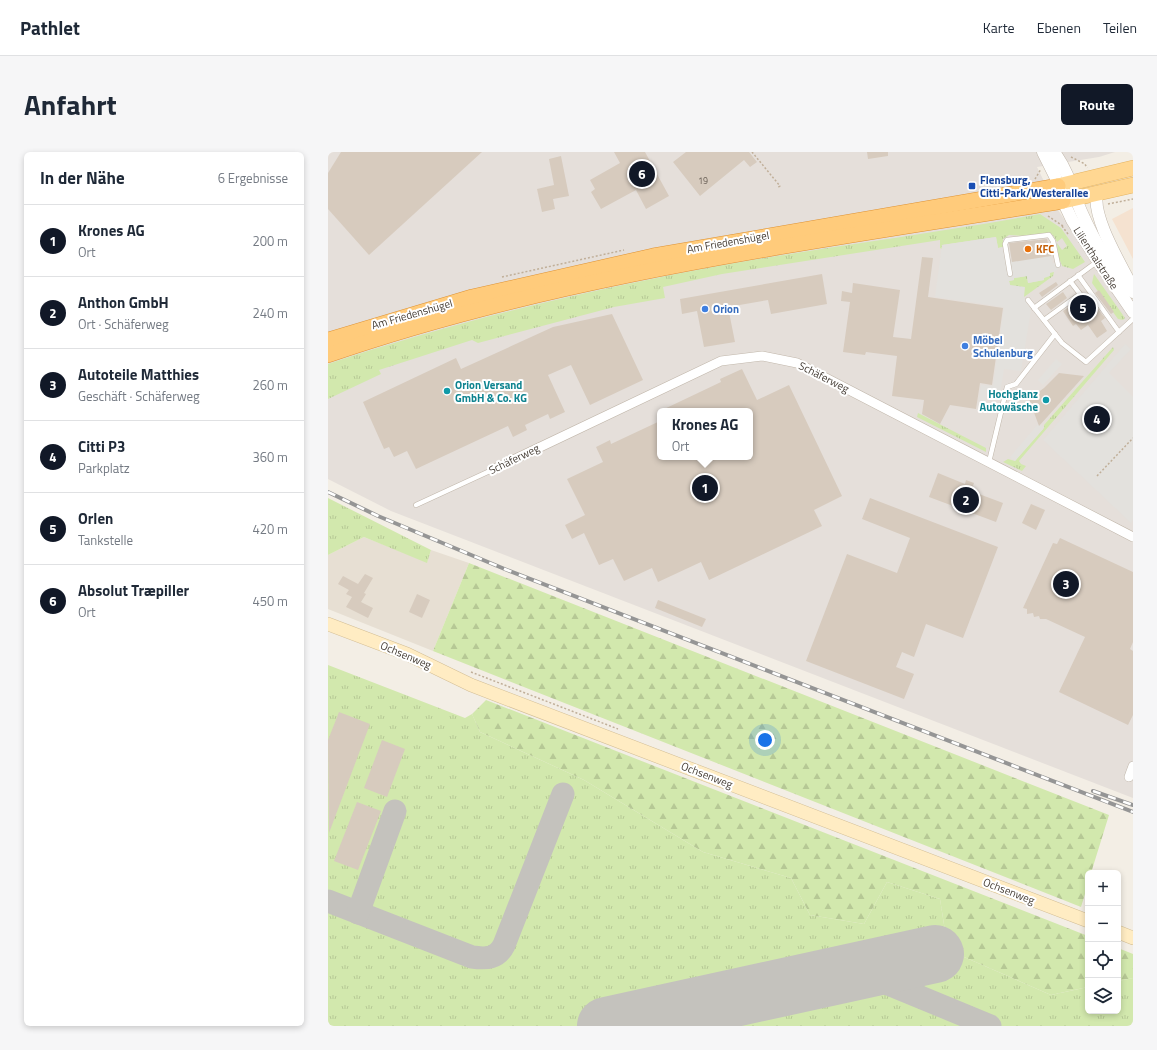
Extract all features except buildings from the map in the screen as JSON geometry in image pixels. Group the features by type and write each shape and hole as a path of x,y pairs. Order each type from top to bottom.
{"highway":[{"name":"Am Friedenshügel","path":"328,340 472,297 645,258 1065,184"},
{"name":"Am Friedenshügel","path":"328,355 408,330 481,310 657,270 1070,200"}],"main road":[{"name":"Am Friedenshügel","path":"1065,184 1133,168"},
{"name":"Am Friedenshügel","path":"1070,200 1133,185"},
{"name":"Ochsenweg","path":"328,624 407,654 471,685 1085,920"},
{"path":"1121,933 1133,938"}],"street":[{"path":"1043,152 1065,184 1070,200"},
{"path":"1054,152 1067,170 1065,184"},
{"name":"Lilienthalstraße","path":"1097,194 1095,202 1098,217 1133,291"},
{"name":"Lilienthalstraße","path":"1070,200 1072,220 1133,312"},
{"name":"Lilienthalstraße","path":"1070,200 1112,268 1124,285 1133,291"},
{"name":"Schäferweg","path":"492,470 721,361 762,356 797,363 1133,537"},
{"path":"1129,777 1133,766"}],"lane":[{"path":"1010,274 1005,244 1007,240 1016,238 1049,235 1053,242 1058,265"},
{"path":"1034,308 1098,261"},
{"path":"1078,275 1119,332"},
{"path":"1044,320 1080,294 1070,281"},
{"path":"1028,300 1062,343 1086,362 1133,319"},
{"path":"989,463 1006,387 1016,384 1055,334"},
{"name":"Schäferweg","path":"416,505 492,470"}],"path":[{"path":"752,152 780,186 777,188"},
{"path":"1069,156 1085,164 1087,169 1093,168"},
{"path":"1097,476 1133,438"},
{"path":"468,671 622,730"}],"shaded area":[{"path":"328,152 1115,152 1099,157 1037,167 1058,210 1133,321 1133,798 391,511 328,479"},
{"path":"1133,208 1133,259 1112,219"},
{"path":"996,237 998,248 1003,247 1006,262 1051,256 1053,264 1060,261 1062,266 1050,273 1050,276 1044,278 1044,280 1028,283 1027,276 1014,278 1014,280 1009,281 1010,285 1025,287 1024,297 1031,310 1021,371 1004,369 1000,393 987,391 984,409 978,408 981,385 993,386 1004,307 935,297 942,245"},
{"path":"1125,344 1131,349 1109,373 1133,397 1133,519 1131,523 1043,440"},
{"path":"1056,359 1062,364 1043,385 1038,380"},
{"path":"1039,423 1044,428 1015,461 1010,457"},
{"path":"364,537 427,562 431,550 469,563 433,651 328,609 328,555"}],"green space":[{"path":"1040,214 1061,228 1085,262 1073,269 1062,266 1058,257 1057,243 1062,250 1067,246 1062,238 1057,242 1053,235 1048,233 1025,236 1009,235 1003,239 1003,247 998,248 996,237 942,245 942,249 940,248 940,240 722,274 663,287 665,298 614,307 478,343 472,340 379,370 381,374 328,399 328,364 427,333 527,307 627,284 729,264"},
{"path":"1050,272 1054,272 1053,276 1024,297 1010,285 1009,281 1014,280 1014,278 1027,276 1028,283 1044,280"},
{"path":"1094,274 1125,318 1123,320 1118,319 1092,283"},
{"path":"1113,347 1114,350 1019,461 1021,464 1026,466 1022,471 1003,462 1008,459 1015,461 1044,428 1044,425"},
{"path":"918,413 986,448 986,452 917,417"},
{"path":"328,498 431,550 427,563 364,537 328,555"},
{"path":"469,563 1109,815 1092,870 1085,870 1085,894 1081,907 433,651"},
{"path":"328,665 465,718 472,714 480,732 584,780 703,852 791,878 810,915 864,924 887,882 940,899 948,950 1051,995 1085,988 1085,1014 1121,1014 1121,980 1133,978 1133,1026 328,1026"},
{"path":"486,700 1085,935 1085,988 1051,995 948,950 940,899 887,882 864,924 810,915 791,878 703,852 584,780 480,732 472,714"},
{"path":"1121,949 1133,954 1133,978 1121,980"}],"taxiway":[{"path":"328,901 472,957 491,957 498,953 504,945 563,794"},
{"path":"358,913 395,811"},
{"path":"857,971 990,1026"}],"runway":[{"path":"606,1026 935,954"}],"railway":[{"path":"328,492 378,516 507,570 1133,812"},
{"path":"1093,791 1133,805"}],"place":[{"name":"Absolut Træpiller","path":"642,174"},
{"name":"Flensburg, Citti-Park/Westerallee","path":"972,186"},
{"name":"KFC","path":"1028,249"},
{"name":"Orlen","path":"1083,308"},
{"name":"Orion","path":"705,309"},
{"name":"Möbel Schulenburg","path":"965,346"},
{"name":"Orion Versand GmbH & Co. KG","path":"447,391"},
{"name":"Hochglanz Autowäsche","path":"1046,400"},
{"name":"Citti P3","path":"1097,419"},
{"name":"Krones AG","path":"705,488"},
{"name":"Anthon GmbH","path":"966,500"},
{"name":"Autoteile Matthies","path":"1066,584"}]}
